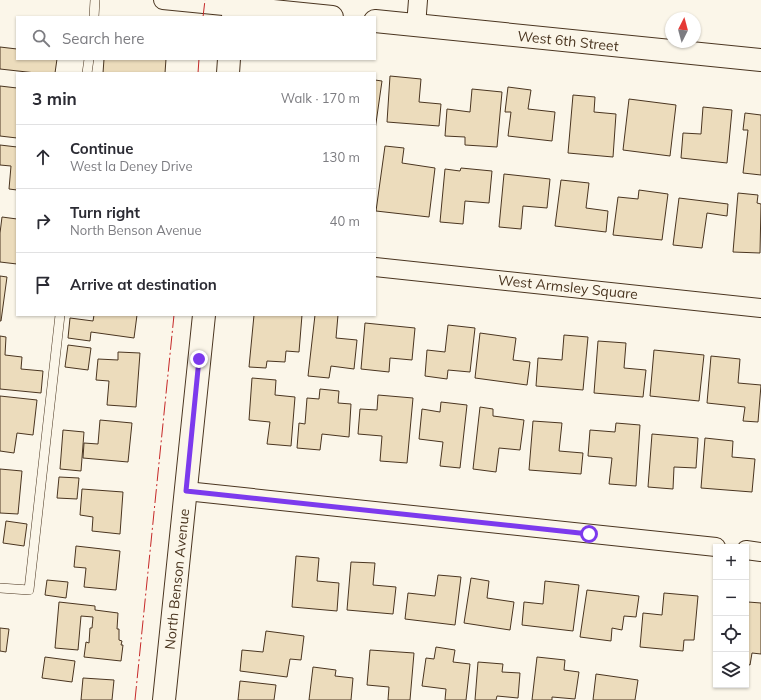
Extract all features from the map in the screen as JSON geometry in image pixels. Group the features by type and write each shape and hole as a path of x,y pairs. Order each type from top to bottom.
{"street":[{"path":"163,0 321,16"},
{"path":"416,26 418,0"},
{"name":"West 6th Street","path":"376,22 761,60"},
{"path":"228,72 229,60"},
{"name":"West Armsley Square","path":"376,267 761,308"},
{"name":"North Benson Avenue","path":"164,700 204,316"},
{"path":"186,491 713,547"},
{"path":"749,550 761,552"}],"lane":[{"path":"94,16 95,0"},
{"path":"87,72 89,60"},
{"path":"0,588 29,590 60,316"}],"building":[{"path":"0,47 16,49 16,60 57,60 55,72 27,72 0,69"},
{"path":"104,60 166,60 165,72 103,72"},
{"path":"390,76 421,79 419,102 441,104 439,126 387,122"},
{"path":"376,80 382,81 376,123"},
{"path":"0,86 16,88 16,138 0,136"},
{"path":"508,87 531,90 528,109 555,112 552,141 508,136 511,112 505,112"},
{"path":"472,89 502,92 497,147 465,145 465,137 445,136 447,109 470,112"},
{"path":"573,95 595,97 594,112 616,114 613,157 568,153"},
{"path":"629,99 676,105 670,156 623,150"},
{"path":"703,107 732,110 727,163 681,158 683,133 701,134"},
{"path":"745,113 761,115 761,175 743,173 748,130 743,130"},
{"path":"0,145 16,147 16,190 9,189 11,166 0,165"},
{"path":"385,146 404,148 402,163 435,168 429,217 376,211"},
{"path":"461,168 492,171 489,203 465,201 463,224 440,222 445,169 460,171"},
{"path":"504,174 550,179 547,208 523,206 521,229 499,227"},
{"path":"561,180 589,183 586,208 608,211 606,232 555,226"},
{"path":"639,190 668,194 662,240 613,235 618,197 638,199"},
{"path":"738,193 758,195 757,203 761,204 760,253 733,252"},
{"path":"679,198 728,204 727,216 707,213 702,248 673,245"},
{"path":"2,217 16,219 16,264 0,262 0,233"},
{"path":"0,276 7,277 1,321 0,321"},
{"path":"94,316 137,316 134,338 91,332 90,341 68,338 70,318 93,321"},
{"path":"254,316 302,316 299,352 286,351 285,362 267,361 266,368 249,367"},
{"path":"315,316 338,316 336,338 357,340 354,369 331,366 329,378 308,376"},
{"path":"365,323 415,328 412,360 390,358 389,372 361,369"},
{"path":"448,325 475,328 470,372 448,370 447,379 425,376 427,350 445,352"},
{"path":"480,333 516,338 513,360 530,362 527,385 475,378"},
{"path":"564,335 588,337 583,390 536,386 538,358 562,360"},
{"path":"0,336 6,337 5,355 22,357 21,369 43,371 41,393 0,389"},
{"path":"598,341 626,343 624,368 646,370 643,397 594,393"},
{"path":"68,345 91,348 88,370 65,367"},
{"path":"654,350 704,355 699,401 650,396"},
{"path":"118,352 140,353 136,407 107,405 109,381 96,380 98,359 118,360"},
{"path":"711,356 740,359 738,383 761,385 758,422 743,421 745,407 707,403"},
{"path":"252,378 276,380 275,395 295,397 291,446 267,444 270,422 249,420"},
{"path":"320,389 339,391 338,403 351,404 349,437 322,434 320,450 297,448 299,423 305,424 307,398 319,399"},
{"path":"378,395 413,398 407,463 380,461 382,436 358,434 360,409 377,410"},
{"path":"0,396 37,400 33,435 17,433 14,453 0,451"},
{"path":"441,402 467,405 460,468 440,466 443,442 419,439 422,409 440,412"},
{"path":"480,407 493,409 493,416 524,420 520,450 499,448 496,472 473,469"},
{"path":"100,420 132,423 128,462 83,458 84,443 98,444"},
{"path":"533,421 562,423 559,451 583,453 581,474 529,470"},
{"path":"616,423 640,425 636,486 609,484 612,458 588,456 590,430 615,432"},
{"path":"63,430 84,432 81,471 60,469"},
{"path":"652,434 698,438 696,468 674,467 673,489 648,487"},
{"path":"705,438 733,441 732,457 755,459 752,492 701,488"},
{"path":"0,469 22,471 18,514 0,513"},
{"path":"59,477 79,478 77,499 57,498"},
{"path":"82,489 123,492 120,534 92,531 93,517 80,515"},
{"path":"6,521 27,524 24,546 3,543"},
{"path":"76,546 120,551 116,590 84,587 86,568 74,567"},
{"path":"296,556 319,558 317,581 339,583 337,611 292,607"},
{"path":"351,562 375,563 373,585 396,587 393,614 347,610"},
{"path":"438,575 461,577 455,625 405,619 408,593 435,596"},
{"path":"471,578 489,581 487,598 514,602 510,630 464,623"},
{"path":"47,580 68,582 66,598 45,595"},
{"path":"545,581 579,585 573,631 522,625 524,602 543,604"},
{"path":"587,590 639,596 636,617 624,616 622,630 612,628 611,641 580,637"},
{"path":"664,593 698,596 694,640 684,640 683,651 640,647 643,613 662,615"},
{"path":"59,602 95,606 95,610 118,613 117,629 119,629 119,640 122,641 121,645 123,645 121,661 84,657 86,642 89,643 90,628 92,628 93,617 81,616 78,650 55,648"},
{"path":"749,602 761,603 761,654 752,653 750,665"},
{"path":"0,628 9,629 6,652 0,651"},
{"path":"266,631 304,636 301,660 290,659 287,677 240,671 242,650 263,652"},
{"path":"436,647 455,650 453,662 470,664 466,700 445,700 446,689 422,686 426,658 434,659"},
{"path":"370,650 414,653 410,700 388,700 389,687 367,685"},
{"path":"45,657 75,661 72,682 42,678"},
{"path":"537,657 565,660 564,670 579,672 575,699 552,697 552,700 532,700"},
{"path":"478,662 503,664 502,672 520,673 518,698 497,696 496,700 475,700"},
{"path":"313,667 336,670 335,676 353,678 351,700 309,700"},
{"path":"596,674 638,680 635,700 593,700"},
{"path":"83,678 114,680 112,700 81,700"},
{"path":"240,681 276,685 274,700 238,700"}],"power":[{"path":"203,16 205,0"},
{"path":"198,72 199,60"},
{"path":"135,700 174,316"}],"route":[{"path":"199,359 186,491 589,534"}]}
